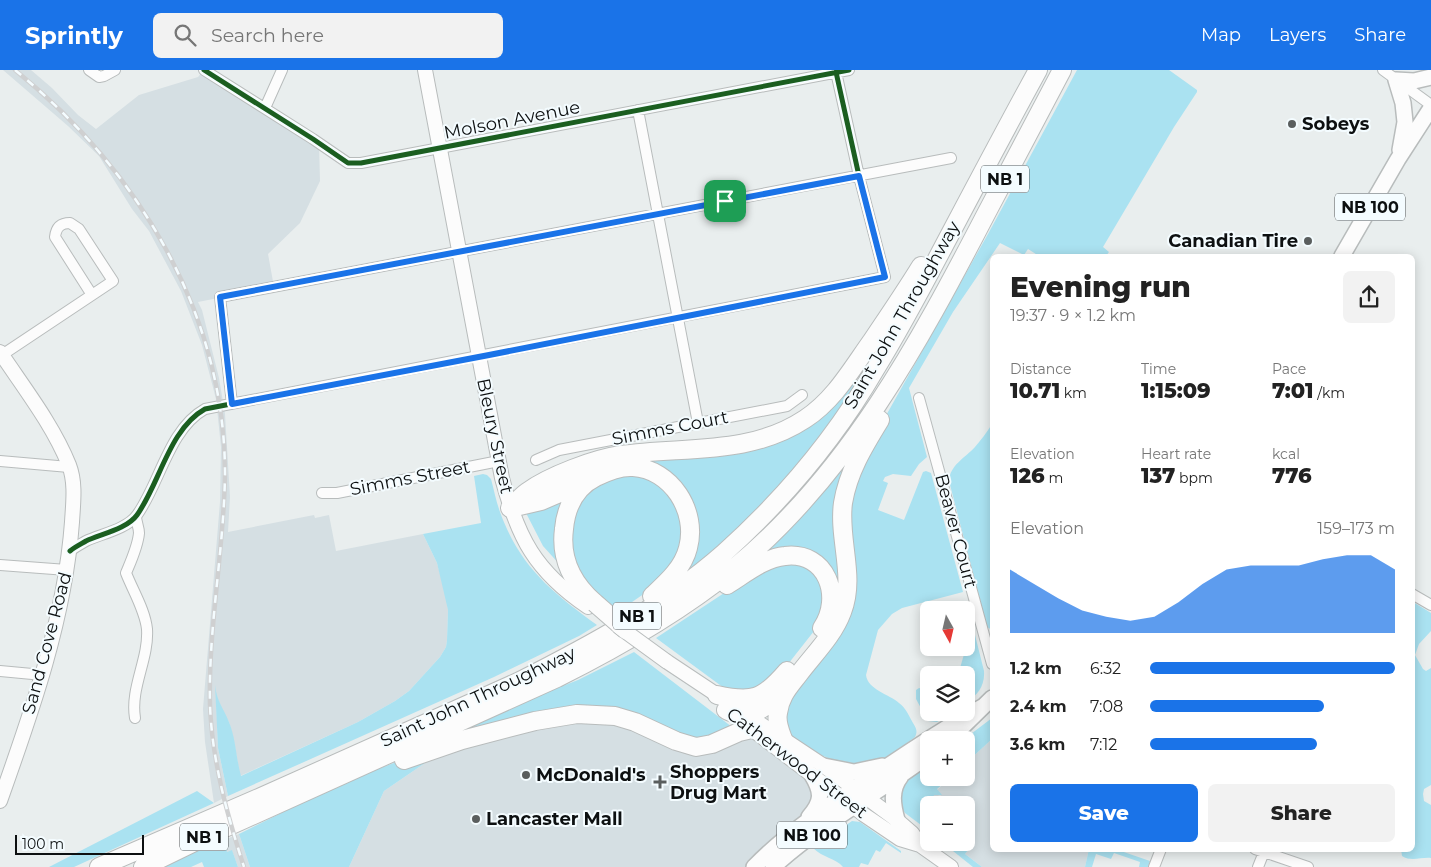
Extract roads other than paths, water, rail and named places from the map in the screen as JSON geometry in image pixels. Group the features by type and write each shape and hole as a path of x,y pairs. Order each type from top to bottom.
{"highway":[{"name":"Saint John Throughway","path":"99,867 518,682 659,603 723,554 757,521 806,468 855,402 876,369 926,280 1038,70"},
{"name":"Saint John Throughway","path":"143,867 207,836 523,694 612,650 668,616 711,586 750,554 790,516 842,456 894,380 948,288 1062,70"},
{"path":"510,508 526,493 539,485 594,461 621,455 727,447 750,443 783,432 810,416 828,400 843,382 902,297 993,152"},
{"path":"267,810 449,744 560,716 591,714 615,716 635,722 676,741 696,747 712,744 739,732 784,691 833,631 844,609 847,572 843,512 854,466 902,383 948,288"},
{"path":"510,508 541,501 606,472 624,467 635,467 657,474 674,488 684,505 688,515 690,539 684,558 666,583 647,600 572,653"},
{"path":"591,480 578,491 570,503 566,515 563,540 567,564 571,575 591,605 626,630"},
{"path":"612,650 665,623 773,558 794,555 815,563 828,579 832,598 828,618 806,651 774,687 755,698 739,700 717,695"},
{"path":"783,739 778,726 777,714 784,691"},
{"path":"726,710 739,715 749,722"}],"main road":[{"path":"1398,159 1405,122 1403,103 1396,80 1414,80 1431,76"},
{"name":"NB 100","path":"1343,254 1398,159 1431,107"},
{"name":"NB 100","path":"958,731 987,702"},
{"name":"NB 100","path":"754,867 777,844 805,822 987,702"},
{"path":"805,822 815,810 820,795 818,770 854,772 876,768 895,761"},
{"name":"NB 100","path":"773,867 805,840 920,762"},
{"path":"897,820 893,796 902,775"}],"street":[{"path":"89,70 99,77 115,70"},
{"name":"Molson Avenue","path":"204,70 348,163 361,163 849,70"},
{"path":"264,108 282,70"},
{"name":"Bleury Street","path":"425,70 499,461 510,508"},
{"path":"1383,70 1431,107"},
{"path":"135,718 133,706 146,646 147,628 142,610 126,573 140,530 136,523 136,516 171,449 192,418 205,409 885,277 859,176 836,72"},
{"path":"638,110 698,423"},
{"path":"232,404 220,297 951,158"},
{"path":"1,354 113,282 78,229 70,223 62,224 56,231 55,237 92,295"},
{"name":"Sand Cove Road","path":"0,801 3,784 43,675 67,570 74,494 69,467 49,428 1,354"},
{"name":"Simms Court","path":"536,460 558,450 787,406 802,395"},
{"name":"Beaver Court","path":"919,398 990,657"},
{"path":"0,461 69,467"},
{"name":"Simms Street","path":"322,493 329,494 499,461"},
{"path":"510,508 527,545 543,570 559,586 591,605"},
{"path":"70,550 86,541 118,528 136,516"},
{"path":"0,565 67,570"},
{"path":"1415,596 1431,605"},
{"name":"Catherwood Street","path":"626,630 666,661 717,695 749,722 818,770 854,788 897,820 912,833 920,845"},
{"path":"0,671 43,675"},
{"name":"Catherwood Street","path":"680,671 726,710"},
{"name":"Catherwood Street","path":"749,722 783,739 818,770 841,797 854,807 900,839 920,845"},
{"name":"Catherwood Street","path":"928,851 951,867"},
{"path":"1154,867 1160,852"},
{"path":"1258,867 1259,852"},
{"path":"1265,852 1308,867"}],"railway":[{"path":"15,70 59,109 99,152 135,199 166,249 191,302 209,357 221,414 225,474 222,532 211,647 211,726 221,787 244,867"}],"place":[{"name":"Sobeys","path":"1292,124"},
{"name":"Canadian Tire","path":"1308,241"},
{"name":"McDonald's","path":"526,775"},
{"name":"Shoppers Drug Mart","path":"660,782"},
{"name":"Lancaster Mall","path":"476,819"}]}
